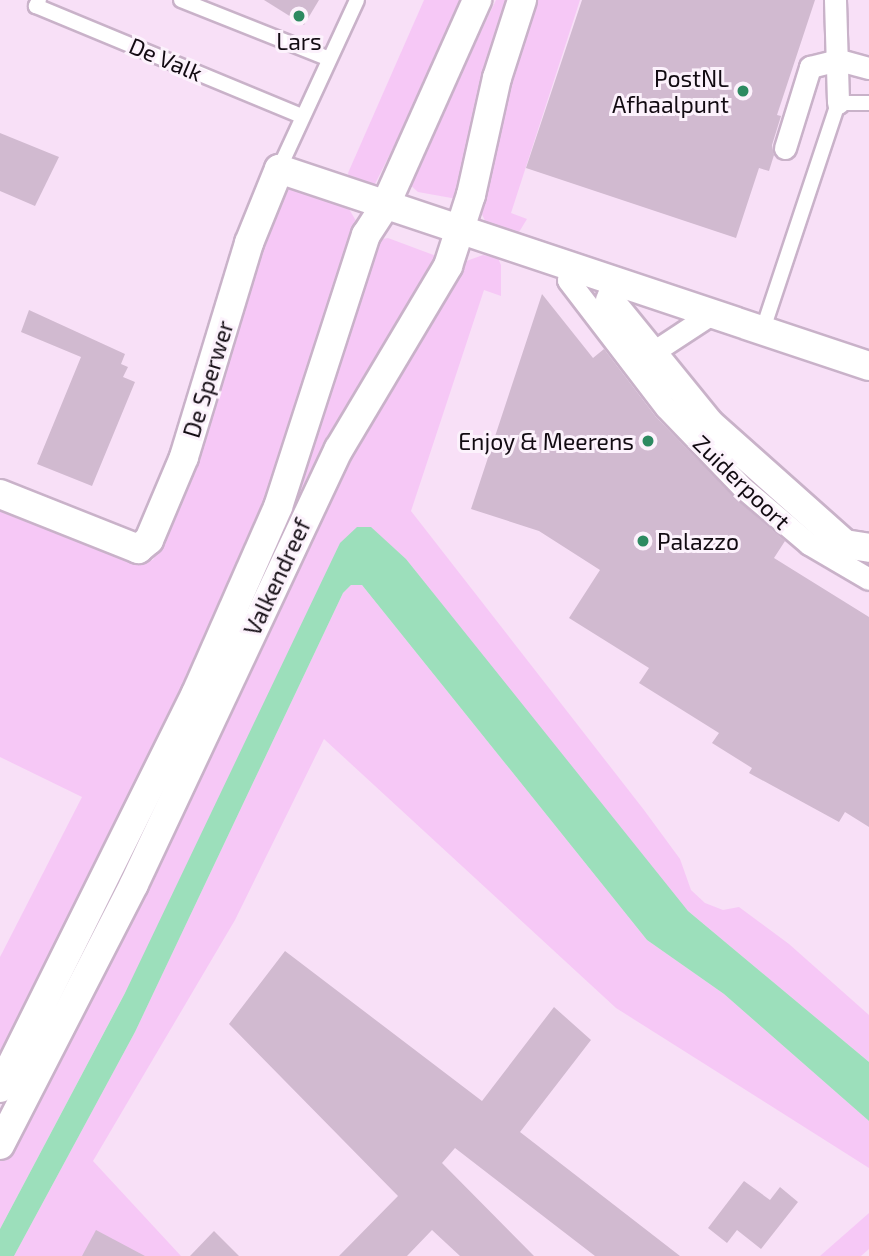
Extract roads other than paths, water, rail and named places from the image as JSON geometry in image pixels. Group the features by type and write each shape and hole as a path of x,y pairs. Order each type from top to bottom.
{"street":[{"name":"Valkendreef","path":"0,1088 196,693 278,507 342,299 366,235 385,205 477,0"},
{"name":"Valkendreef","path":"0,1145 134,884 321,484 448,266 460,232 496,78 522,0"},
{"path":"835,0 839,60 838,103"},
{"path":"785,148 810,66 839,60 869,68"},
{"path":"279,169 460,232 869,366"},
{"name":"De Sperwer","path":"0,494 138,549 149,540 184,457 249,243 279,169"},
{"name":"Zuiderpoort","path":"570,268 568,280 642,360 709,423 845,544 865,551 869,548"},
{"name":"Zuiderpoort","path":"616,284 610,302 667,408 743,488 809,544 869,579"},
{"path":"642,360 711,314"}],"lane":[{"name":"De Valk","path":"38,0 36,6 302,116"},
{"path":"181,0 327,58"},
{"path":"279,169 327,58 357,0"},
{"path":"762,331 838,103 869,103"}],"place":[{"name":"Lars","path":"299,16"},
{"name":"PostNL Afhaalpunt","path":"743,91"},
{"name":"Enjoy & Meerens","path":"648,441"},
{"name":"Palazzo","path":"643,541"}]}
